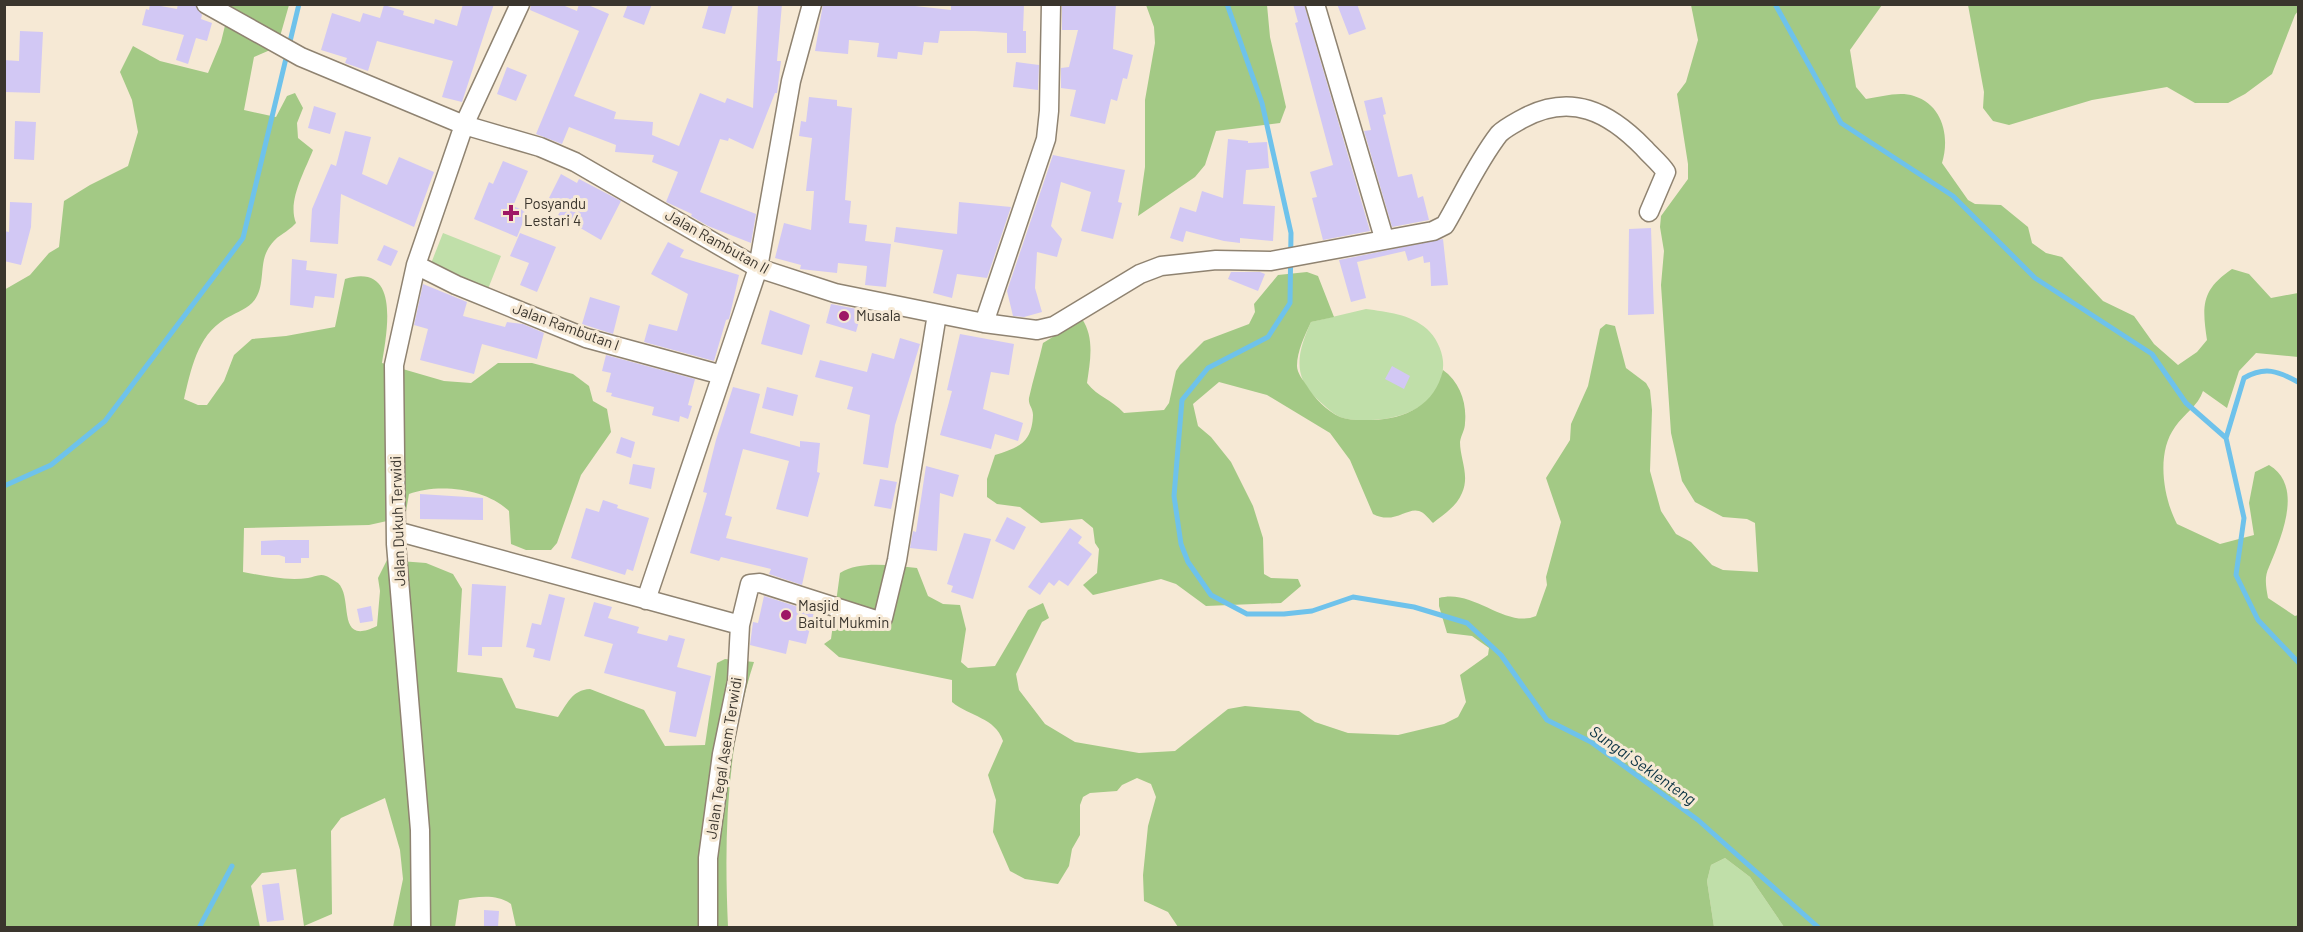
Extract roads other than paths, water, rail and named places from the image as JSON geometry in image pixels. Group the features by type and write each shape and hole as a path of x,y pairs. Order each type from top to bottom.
{"street":[{"path":"206,4 301,57 464,125"},
{"name":"Jalan Dukuh Terwidi","path":"421,927 420,830 396,531 394,365 416,265 464,125 520,4"},
{"path":"646,600 758,268 791,81 812,4"},
{"path":"984,323 1032,173 1046,139 1049,111 1051,4"},
{"path":"1315,4 1384,238 1433,231 1445,225 1500,133 1534,112 1548,108 1577,107 1612,119 1624,127 1666,172 1649,212"},
{"name":"Jalan Rambutan II","path":"464,125 540,147 575,162 758,268 835,293 984,323 1037,330 1054,326 1140,274 1161,266 1216,260 1271,261 1384,238"},
{"name":"Jalan Rambutan I","path":"416,265 456,285 586,338 722,375"},
{"name":"Jalan Tegal Asem Terwidi","path":"708,927 708,858 722,754 737,681 740,625 750,584 756,583 876,620 883,618 886,614 937,314"},
{"path":"396,531 740,625"}],"waterway":[{"path":"4,486 51,465 105,421 243,238 299,4"},
{"name":"Sungai Seklenteng","path":"1227,4 1262,103 1291,233 1290,303 1268,337 1208,368 1182,400 1174,496 1181,544 1188,562 1211,595 1247,614 1312,611 1353,597 1414,607 1467,623 1501,655 1547,720 1591,742 1698,820 1819,928"},
{"path":"1775,4 1841,123 1953,196 2035,278 2152,354 2186,403 2226,438 2244,518 2236,575 2258,620 2298,662"},
{"path":"2226,438 2244,378 2258,372 2271,371 2298,382"},
{"path":"199,928 232,866"}],"place":[{"name":"Posyandu Lestari 4","path":"511,213"},
{"name":"Musala","path":"844,316"},
{"name":"Masjid Baitul Mukmin","path":"786,615"}]}
